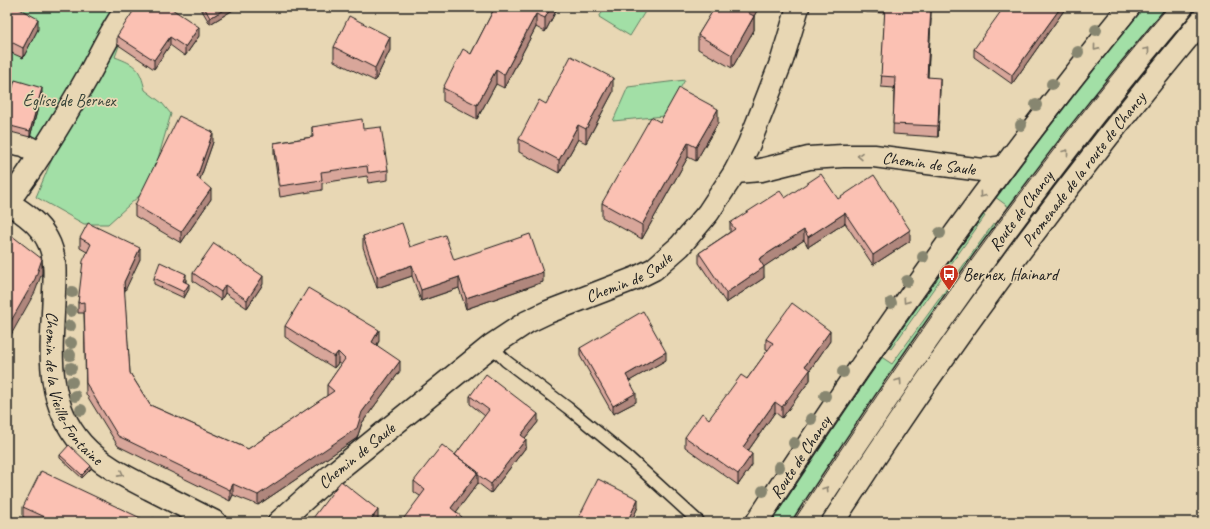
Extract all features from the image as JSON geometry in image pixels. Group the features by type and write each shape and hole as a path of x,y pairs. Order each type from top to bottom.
{"street":[{"path":"7,203 41,154 89,75 106,39 128,7"},
{"name":"Chemin de Saule","path":"280,522 334,473 490,346 527,322 541,315 608,290 654,269 667,259 708,213 735,172 749,144 782,60 798,7"},
{"name":"Route de Chancy","path":"757,522 874,345 1055,99 1129,7"},
{"name":"Route de Chancy","path":"805,522 888,397 980,266 1080,134 1182,7"},
{"name":"Promenade de la route de Chancy","path":"834,522 1027,240 1077,174 1203,19"},
{"path":"7,142 24,145 41,154"},
{"name":"Chemin de Saule","path":"735,172 761,170 809,158 843,156 874,156 982,170 1004,167"},
{"name":"Chemin de la Vieille-Fontaine","path":"7,203 36,223 50,244 54,266 51,364 52,380 58,402 72,431 82,444 107,466 215,522"}],"lane":[{"path":"490,346 506,361 568,408 629,458 699,522"}],"green space":[{"name":"Église de Bernex","path":"7,7 133,7 115,57 128,62 136,68 139,72 145,90 162,103 171,114 150,186 108,224 84,224 36,197 52,159 7,148"},
{"path":"606,7 641,7 646,10 630,36 599,17"},
{"path":"1139,7 1174,7 1013,210 991,194"},
{"path":"685,80 664,116 613,121 628,87"},
{"path":"979,212 985,216 891,349 884,344"},
{"path":"994,223 1000,228 798,522 766,522 877,354 892,364"}],"building":[{"path":"7,7 16,7 38,19 23,48 7,40"},
{"path":"136,7 169,7 199,27 185,47 170,37 154,60 117,36"},
{"path":"204,7 228,7 210,18"},
{"path":"495,7 551,7 545,18 536,14 504,75 496,70 477,105 443,88 463,49 471,54"},
{"path":"715,7 751,7 748,13 754,16 732,55 698,35"},
{"path":"885,7 931,8 927,77 940,78 938,126 893,124 895,77 881,76"},
{"path":"1004,7 1061,7 1012,75 974,49"},
{"path":"349,16 390,37 375,68 334,47"},
{"path":"571,56 613,78 586,129 578,125 559,160 519,139 539,100 546,104"},
{"path":"15,80 42,88 30,131 7,125 7,100 9,101"},
{"path":"679,88 718,109 696,147 688,143 642,225 602,203 651,117 660,122"},
{"path":"179,116 213,132 197,177 211,189 181,232 135,205"},
{"path":"362,119 363,129 381,127 388,170 368,173 367,166 321,172 322,180 280,186 274,143 313,137 312,127"},
{"path":"821,174 838,199 874,175 910,230 873,255 845,213 808,237 804,230 759,259 764,267 726,293 699,253 735,229 730,223 780,191 785,198"},
{"path":"88,223 140,248 124,282 130,373 150,405 248,449 334,391 327,385 345,359 338,352 334,357 285,326 308,288 379,330 372,342 400,361 362,412 357,428 258,495 233,484 230,490 118,436 86,383 84,302 78,303 83,261 91,244 80,238"},
{"path":"402,223 410,247 445,235 454,260 530,234 543,272 466,298 459,277 421,290 412,265 377,277 363,236"},
{"path":"7,232 42,259 35,279 7,328 8,270"},
{"path":"214,243 263,276 247,300 225,285 221,292 193,273"},
{"path":"160,262 186,274 183,281 189,284 184,292 154,278"},
{"path":"792,303 830,331 805,366 810,370 782,407 775,402 743,447 752,454 738,474 685,437 702,413 709,419 741,375 747,379 773,343 766,339"},
{"path":"643,311 666,352 626,375 636,393 613,406 580,348"},
{"path":"486,374 538,414 521,435 526,439 491,484 455,455 489,410 470,396"},
{"path":"69,445 91,466 82,475 60,455"},
{"path":"442,445 478,472 451,508 462,517 457,522 401,522 425,490 414,481"},
{"path":"41,471 149,522 56,522 23,507"},
{"path":"598,479 638,499 627,522 582,522 583,519 579,517"},
{"path":"341,481 378,510 369,522 310,522"},
{"path":"153,518 163,522 151,522"}],"tram line":[{"path":"770,522 858,390 950,259 1045,132 1144,7"},
{"path":"793,522 881,389 973,259 1068,131 1168,7"}],"place":[{"name":"Bernex, Hainard","path":"949,291"}]}
